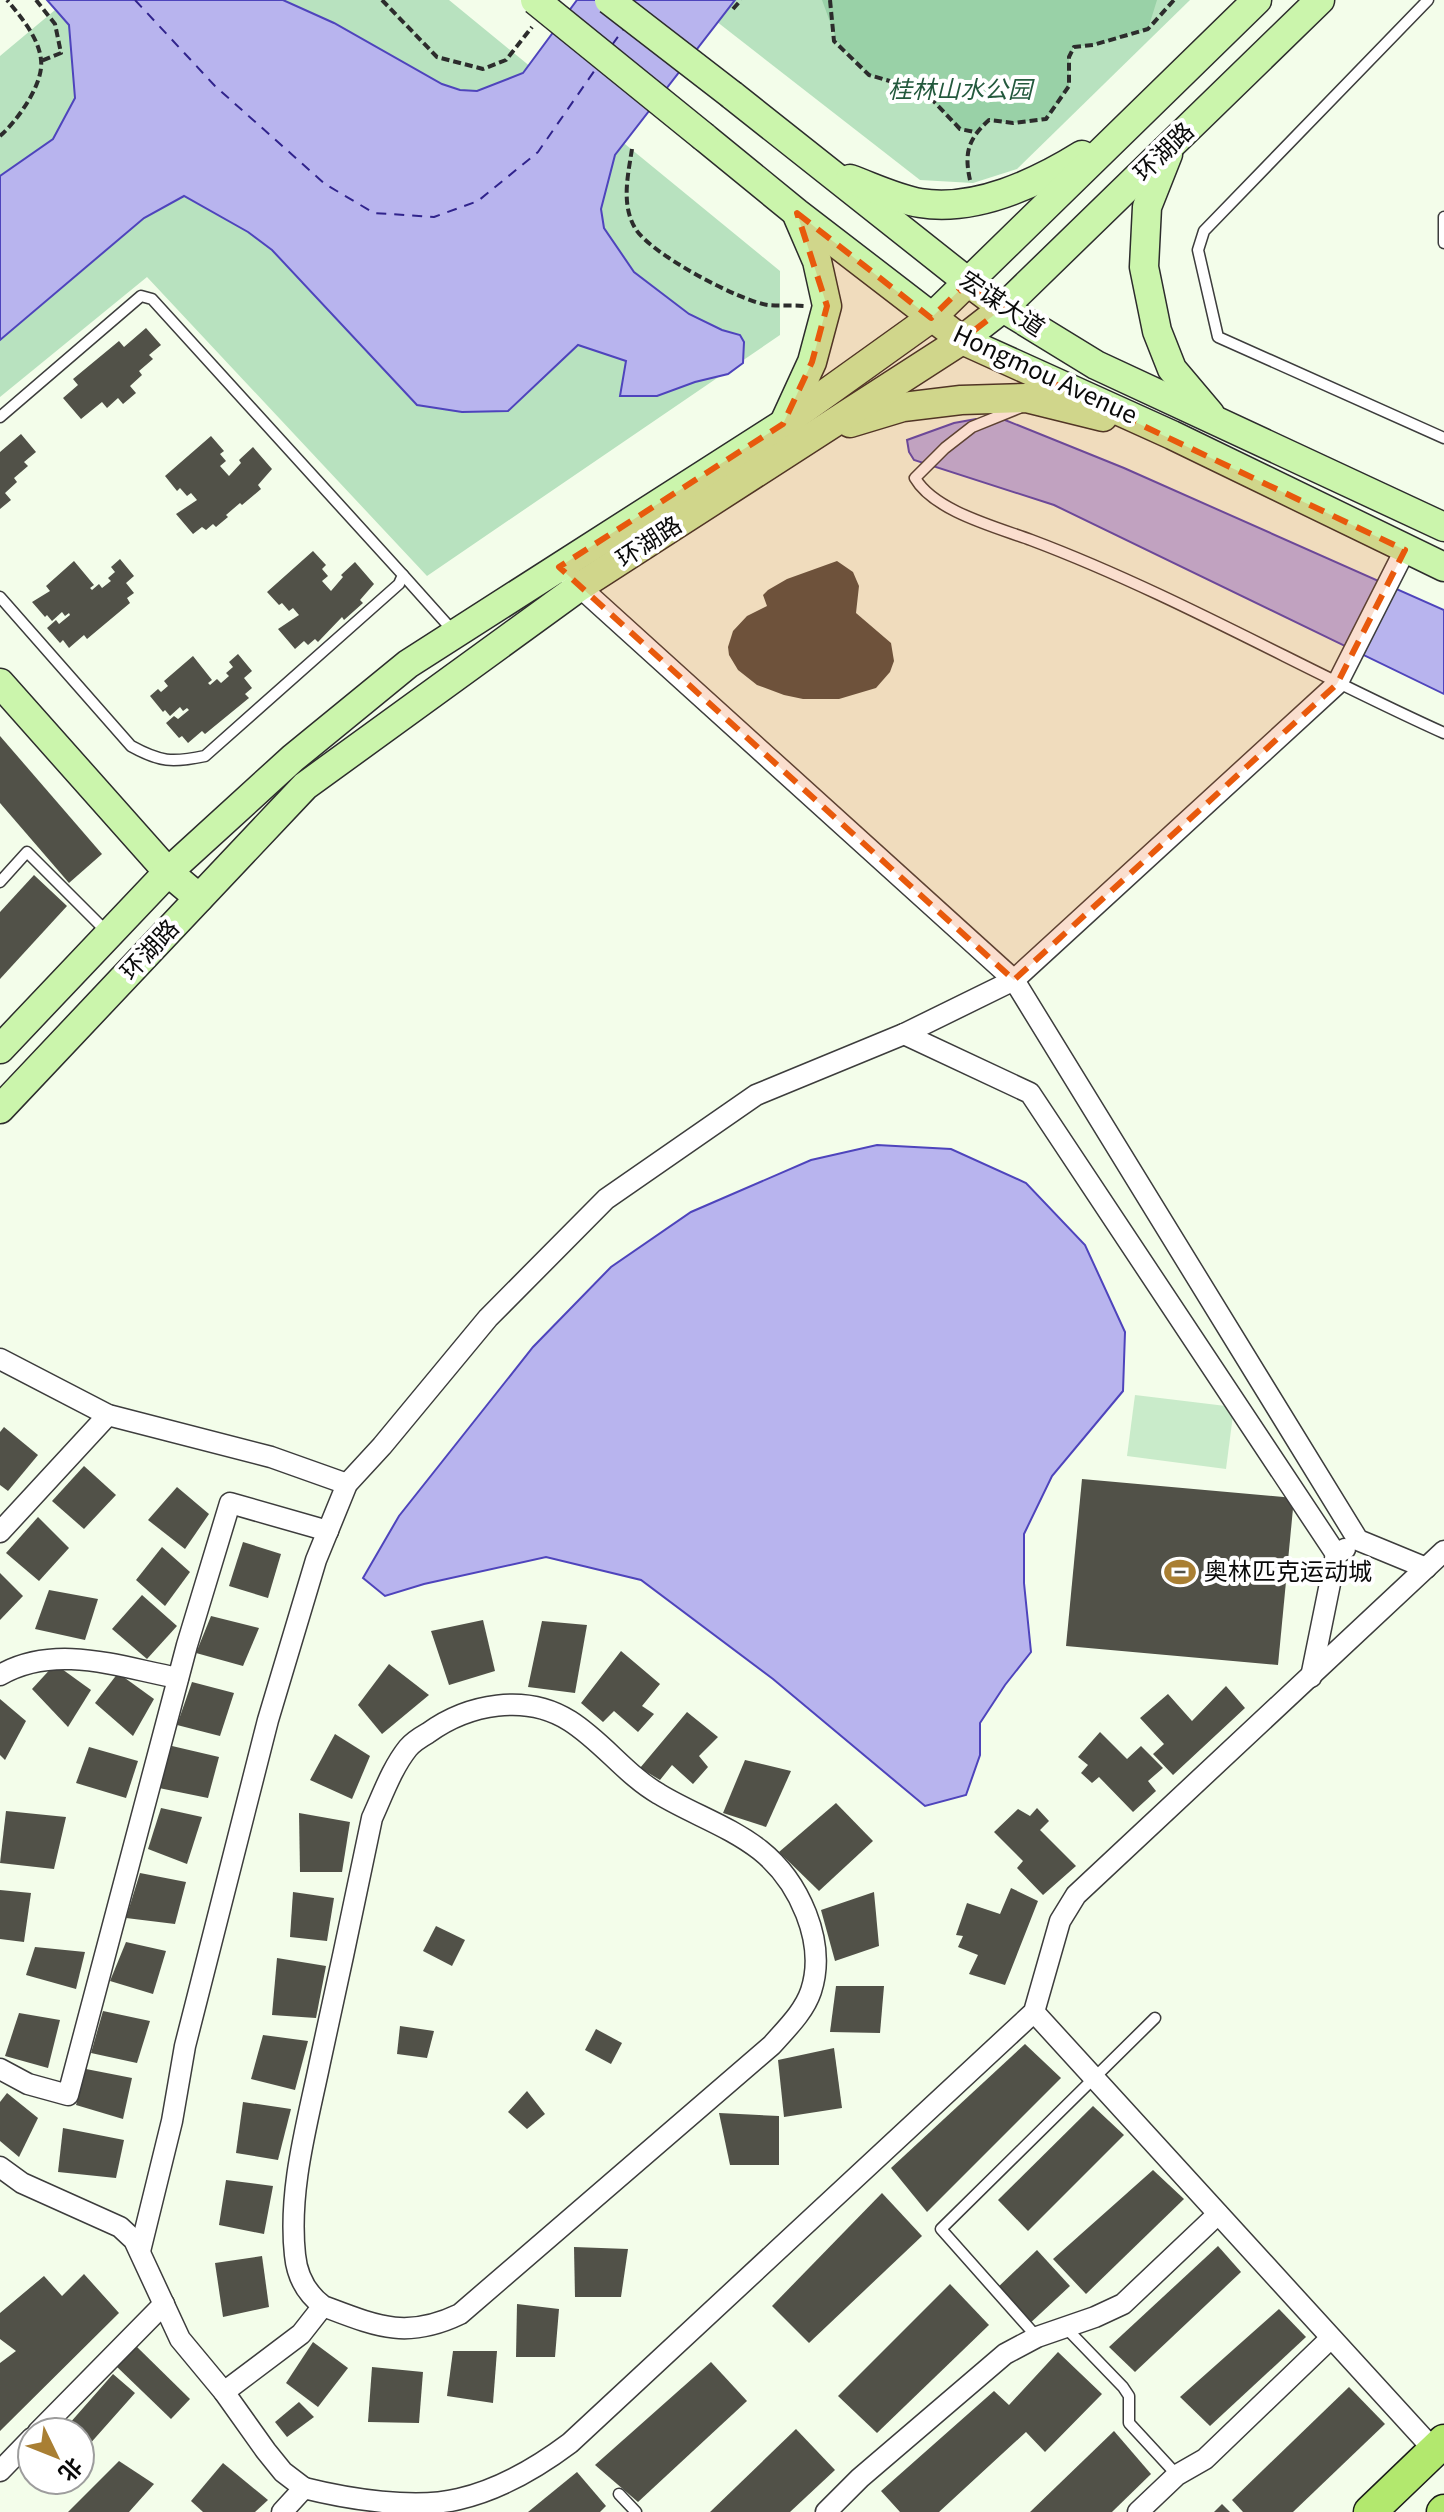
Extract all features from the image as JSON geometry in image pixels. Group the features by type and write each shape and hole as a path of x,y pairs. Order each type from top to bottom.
{"main road":[{"name":"宏谋大道","path":"609,0 1003,308 1096,365 1444,527"},
{"name":"环湖路","path":"0,1109 305,786 569,577 931,318 1257,0"},
{"name":"环湖路","path":"0,1049 168,872 293,758 408,664 454,632 569,577 818,433 962,340 1003,308 1320,0"},
{"name":"Hongmou Avenue","path":"535,12 704,137 962,340 1172,435 1444,567"},
{"path":"830,172 920,203 975,202 1042,180 1127,127"},
{"path":"1172,144 1147,207 1144,267 1157,331 1172,369 1215,421"},
{"path":"783,424 812,362 827,306 817,261 797,213"},
{"path":"818,433 903,407 961,400 1026,398 1172,435"},
{"path":"0,683 168,872 199,898"},
{"path":"1370,2512 1441,2451"}],"street":[{"path":"140,2251 172,2121 185,2046 268,1720 316,1560 347,1484 488,1318 606,1199 756,1095 904,1034 1014,980 1337,684 1405,550"},
{"path":"569,577 1014,980 1358,1540 1426,1568"},
{"path":"904,1034 1030,1093 1336,1554 1311,1678"},
{"path":"0,1359 108,1415 271,1457 347,1484"},
{"path":"0,1532 108,1415"},
{"path":"0,2069 28,2084 68,2095 178,1678 230,1503 328,1531"},
{"path":"1336,1554 1358,1540"},
{"path":"0,2167 22,2183 120,2227 134,2240 180,2339 283,2472 304,2488 412,2507 457,2500 478,2493 552,2457 570,2443 1034,2012 1060,1921 1076,1895 1444,1551"},
{"path":"0,1675 12,1668 50,1657 74,1658 178,1678"},
{"path":"512,1704 539,1707 566,1718 591,1735 659,1794 715,1822 759,1850 781,1870 801,1901 812,1934 815,1967 811,1992 797,2016 772,2045 460,2314 439,2324 413,2330 371,2324 323,2306 312,2298 305,2287 295,2257 293,2231 298,2167 372,1818 392,1773 410,1746 444,1721 475,1708 512,1704"},
{"path":"1034,2012 1331,2338 1441,2451"},
{"path":"826,2512 860,2478 1005,2354 1037,2337 1108,2312 1131,2298 1218,2214"},
{"path":"54,2416 164,2304"},
{"path":"224,2392 301,2334 323,2306"},
{"path":"1138,2512 1177,2475 1205,2459 1331,2338"},
{"path":"0,2471 16,2454"},
{"path":"282,2512 304,2488"}],"lane":[{"path":"1428,0 1204,231 1198,250 1218,337 1444,437"},
{"path":"1444,217 1444,243"},
{"path":"0,417 141,296 152,299 454,632"},
{"path":"1036,401 972,427 915,478 921,489 958,512 1093,563 1337,684 1444,733"},
{"path":"0,597 131,746 150,757 175,762 205,756 399,584 403,575"},
{"path":"0,882 27,852 109,934"},
{"path":"1037,2337 941,2229 1155,2018"},
{"path":"1066,2328 1123,2387 1129,2396 1129,2423 1177,2475"},
{"path":"619,2494 636,2512"}],"path":[{"path":"0,136 34,93 41,61 27,24 7,0"},
{"path":"36,0 55,24 61,53 41,61"},
{"path":"382,0 437,57 483,69 506,60 535,12"},
{"path":"733,9 741,0"},
{"path":"830,0 834,41 869,75 924,91 960,129 975,132"},
{"path":"975,202 965,160 975,132 989,120 1013,123 1046,119 1069,86 1069,57 1074,47 1093,45 1148,29 1174,0"},
{"path":"632,149 625,195 635,229 673,262 716,285 766,305 827,306"}],"highlighted area":[{"path":"797,213 931,318 968,282 1003,308 962,340 1405,550 1337,684 1014,980 559,567 783,424 812,362 827,306"}],"green space":[{"path":"67,0 449,0 780,271 780,335 427,576 147,277 0,397 0,56"},
{"name":"桂林山水公园","path":"689,0 1190,0 1017,169 973,183 920,180"},
{"path":"822,0 1157,0 1148,29 1093,45 1074,47 1069,57 1069,86 1046,119 1013,123 989,120 975,132 960,129 924,91 869,75 837,41"},
{"path":"1135,1395 1234,1407 1226,1469 1127,1456"}],"shaded area":[{"path":"47,0 283,0 334,23 442,84 477,91 523,73 577,0 735,0 615,155 601,209 604,228 634,272 689,314 740,335 744,342 743,363 728,374 657,396 620,396 626,361 578,345 508,411 462,412 417,405 272,250 248,232 184,196 144,218 0,340 0,176 53,139 75,98 69,25"},
{"path":"976,419 1005,420 1124,468 1444,610 1444,694 1054,505 914,460 909,452 907,440 954,423"},
{"path":"877,1145 951,1149 1026,1183 1085,1245 1125,1332 1123,1391 1052,1476 1024,1534 1024,1583 1031,1652 980,1723 980,1755 966,1795 925,1806 773,1679 641,1580 546,1557 424,1584 385,1596 363,1578 399,1516 533,1347 611,1267 691,1212 811,1160"}],"building":[{"path":"146,328 161,345 149,355 153,359 139,371 142,375 130,386 136,393 123,404 118,398 107,408 102,402 81,419 63,398 78,385 73,379 119,341 124,347"},
{"path":"21,434 36,452 24,462 28,466 14,478 17,482 5,493 11,500 0,509 0,452"},
{"path":"211,436 224,451 220,454 226,461 220,466 229,476 241,463 239,460 253,447 272,469 258,485 261,489 242,505 240,503 216,527 213,524 206,530 202,527 193,534 176,514 197,500 191,493 187,496 180,488 177,491 165,476"},
{"path":"313,551 326,565 322,569 328,576 322,581 331,591 343,577 341,575 355,562 374,584 360,600 363,603 344,620 342,617 318,642 315,639 308,645 304,641 295,649 278,629 299,615 293,608 289,611 282,603 279,605 267,592"},
{"path":"120,559 134,576 126,583 134,593 127,598 130,603 87,639 84,635 69,648 63,640 60,643 47,628 56,620 59,624 69,613 65,616 62,612 52,621 32,602 50,591 46,586 74,561 94,585 90,588 92,590 99,584 102,588 111,581 108,578 115,572 111,567"},
{"path":"837,561 853,572 859,586 856,613 891,643 894,661 890,672 876,688 839,699 803,699 757,685 738,670 729,655 733,631 747,616 767,606 763,595 768,590 787,579"},
{"path":"238,654 252,671 244,678 252,688 245,694 249,698 205,734 202,731 188,743 182,736 179,738 166,723 174,716 178,719 189,710 183,711 180,707 170,716 150,696 168,686 164,681 193,656 212,680 208,683 210,685 217,679 221,683 233,667 229,662"},
{"path":"0,736 102,854 69,883 0,803"},
{"path":"34,875 67,906 0,979 0,912"},
{"path":"4,1427 38,1455 8,1491 0,1485 0,1432"},
{"path":"84,1466 116,1495 84,1529 52,1501"},
{"name":"奥林匹克运动城","path":"1082,1479 1294,1498 1278,1665 1066,1646"},
{"path":"177,1487 209,1514 185,1549 148,1520"},
{"path":"38,1517 69,1548 39,1581 6,1553"},
{"path":"243,1542 281,1554 268,1598 229,1586"},
{"path":"162,1547 190,1572 165,1606 136,1580"},
{"path":"0,1573 23,1596 0,1620"},
{"path":"49,1590 98,1599 85,1640 35,1629"},
{"path":"142,1595 177,1626 147,1659 112,1629"},
{"path":"211,1616 259,1628 243,1666 196,1653"},
{"path":"483,1620 495,1671 449,1685 431,1631"},
{"path":"542,1621 587,1625 575,1693 528,1687"},
{"path":"621,1651 660,1684 642,1706 654,1714 638,1732 614,1711 603,1722 581,1703"},
{"path":"55,1664 91,1690 68,1727 32,1689"},
{"path":"389,1664 429,1695 382,1734 358,1705"},
{"path":"118,1673 154,1699 133,1736 95,1703"},
{"path":"192,1682 234,1693 220,1736 177,1725"},
{"path":"1226,1686 1245,1708 1173,1775 1153,1754 1164,1744 1140,1718 1168,1694 1192,1721"},
{"path":"0,1699 26,1721 5,1760 0,1755"},
{"path":"687,1712 718,1737 699,1756 708,1767 693,1784 672,1765 660,1780 640,1768"},
{"path":"1100,1732 1127,1759 1141,1746 1163,1768 1148,1781 1156,1791 1133,1812 1099,1777 1092,1783 1081,1773 1088,1765 1078,1757"},
{"path":"335,1734 370,1756 352,1799 310,1780"},
{"path":"172,1746 219,1757 208,1798 154,1787"},
{"path":"89,1747 138,1761 126,1798 76,1783"},
{"path":"745,1760 791,1771 766,1827 723,1813"},
{"path":"836,1803 873,1841 819,1891 779,1852"},
{"path":"161,1808 202,1817 187,1864 148,1849"},
{"path":"1037,1808 1049,1821 1040,1830 1076,1866 1043,1895 1017,1868 1023,1861 994,1832 1018,1809 1030,1816"},
{"path":"6,1811 66,1817 54,1869 0,1863"},
{"path":"299,1813 350,1822 342,1872 300,1872"},
{"path":"140,1873 186,1882 175,1924 126,1918"},
{"path":"1011,1888 1038,1901 1005,1985 969,1974 978,1955 958,1947 963,1936 956,1935 967,1903 1000,1914"},
{"path":"0,1890 31,1893 24,1942 0,1939"},
{"path":"293,1892 334,1898 327,1941 290,1937"},
{"path":"874,1892 879,1946 835,1961 821,1910"},
{"path":"436,1926 465,1940 452,1966 423,1951"},
{"path":"126,1942 166,1951 153,1994 110,1981"},
{"path":"35,1947 85,1952 76,1989 26,1975"},
{"path":"277,1958 326,1966 316,2018 272,2015"},
{"path":"836,1986 884,1986 880,2033 830,2032"},
{"path":"103,2011 150,2021 137,2063 91,2053"},
{"path":"19,2013 60,2020 48,2068 5,2056"},
{"path":"400,2026 434,2031 427,2058 397,2054"},
{"path":"596,2029 622,2043 611,2064 585,2050"},
{"path":"263,2035 308,2041 295,2090 251,2079"},
{"path":"1025,2044 1061,2078 927,2212 891,2168"},
{"path":"834,2048 842,2108 784,2117 778,2060"},
{"path":"86,2069 132,2078 123,2119 76,2105"},
{"path":"527,2091 545,2114 527,2129 508,2112"},
{"path":"7,2093 38,2118 19,2157 0,2141 0,2102"},
{"path":"243,2102 291,2109 278,2160 236,2153"},
{"path":"1093,2106 1124,2135 1028,2231 998,2200"},
{"path":"719,2113 779,2116 779,2165 730,2165"},
{"path":"63,2128 124,2140 116,2178 58,2172"},
{"path":"1153,2170 1184,2199 1086,2294 1053,2259"},
{"path":"226,2180 273,2186 264,2234 219,2225"},
{"path":"882,2193 922,2236 809,2343 772,2306"},
{"path":"1218,2246 1241,2272 1135,2372 1109,2347"},
{"path":"574,2247 628,2249 621,2297 575,2297"},
{"path":"1037,2250 1070,2286 1027,2326 995,2290"},
{"path":"262,2256 269,2307 223,2317 215,2263"},
{"path":"84,2274 119,2313 0,2431 0,2363 16,2351 0,2339 0,2313 44,2276 62,2296"},
{"path":"950,2284 989,2325 877,2433 838,2396"},
{"path":"517,2304 559,2309 555,2357 516,2357"},
{"path":"1279,2309 1306,2337 1210,2426 1180,2397"},
{"path":"313,2342 348,2368 318,2407 286,2383"},
{"path":"135,2345 190,2399 171,2419 115,2365"},
{"path":"453,2351 497,2351 493,2403 447,2396"},
{"path":"1058,2352 1102,2394 1045,2452 1026,2432 939,2512 900,2512 881,2491 994,2391 1009,2405"},
{"path":"711,2362 747,2401 638,2502 595,2465"},
{"path":"372,2367 423,2372 419,2423 368,2422"},
{"path":"113,2374 135,2393 96,2437 96,2416 76,2416"},
{"path":"1349,2387 1385,2424 1293,2512 1243,2512 1232,2500"},
{"path":"299,2402 314,2417 287,2437 275,2422"},
{"path":"796,2429 835,2470 790,2512 710,2512"},
{"path":"1114,2431 1151,2474 1112,2512 1030,2512"},
{"path":"119,2461 154,2484 129,2512 68,2512 84,2496 96,2496 96,2484"},
{"path":"223,2463 268,2500 255,2512 203,2512 191,2501"},
{"path":"577,2472 606,2506 600,2512 528,2512"},
{"path":"1222,2504 1230,2512 1214,2512"}],"ferry route":[{"path":"135,0 215,86 325,184 374,213 434,217 478,201 538,152 597,67"},
{"path":"612,45 625,27"}],"place":[{"name":"奥林匹克运动城","path":"1180,1572"}]}
